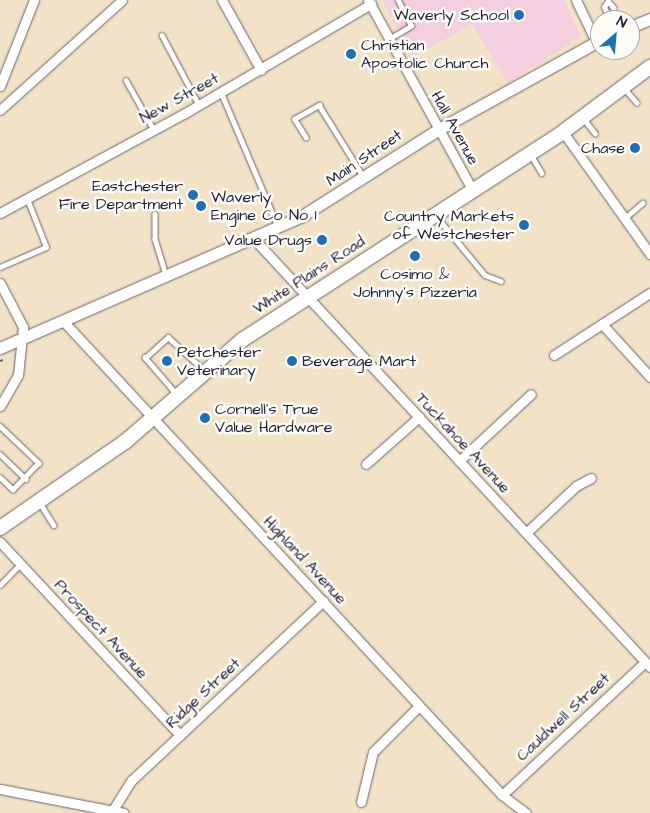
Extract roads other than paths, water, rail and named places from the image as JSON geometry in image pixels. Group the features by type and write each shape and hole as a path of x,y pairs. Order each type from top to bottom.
{"main road":[{"name":"White Plains Road","path":"0,528 40,503 153,419 204,370 308,297 584,118 649,69"}],"street":[{"path":"1,80 34,0"},
{"path":"0,110 122,0"},
{"path":"222,0 261,70"},
{"path":"576,0 590,26"},
{"name":"New Street","path":"0,213 261,70 369,2"},
{"name":"Hall Avenue","path":"369,2 388,40 473,191"},
{"name":"Main Street","path":"0,348 65,323 166,276 278,228 364,177 439,129 590,45"},
{"path":"563,132 650,254"},
{"name":"Tuckahoe Avenue","path":"254,239 648,665"},
{"path":"0,284 21,321 18,376 0,406"},
{"path":"554,355 650,293"},
{"name":"Highland Avenue","path":"65,323 419,706 502,794 526,813"},
{"path":"602,324 650,377"},
{"path":"459,461 531,394"},
{"path":"366,464 419,417"},
{"path":"526,533 576,486 591,478"},
{"name":"Prospect Avenue","path":"0,542 180,735"},
{"name":"Ridge Street","path":"111,812 132,780 323,601"},
{"name":"Cauldwell Street","path":"502,794 648,665"},
{"path":"361,802 373,752 419,706"},
{"path":"0,788 111,812 124,813"}],"lane":[{"path":"388,40 411,26 398,0"},
{"path":"608,1 614,8"},
{"path":"162,35 199,105"},
{"path":"126,80 154,130"},
{"path":"624,88 637,103"},
{"path":"221,92 278,228"},
{"path":"306,138 294,119 319,105 364,177"},
{"path":"584,118 595,133"},
{"path":"530,154 542,173"},
{"path":"0,267 46,247 27,199"},
{"path":"625,218 642,203"},
{"path":"155,214 156,239 166,276"},
{"path":"435,215 484,275 501,281"},
{"path":"177,396 145,358 168,337 176,339 204,370"},
{"path":"0,426 39,463 26,479 13,490 0,478"},
{"path":"0,454 26,479"},
{"path":"40,503 54,525"},
{"path":"0,585 20,564"}],"place":[{"name":"Waverly School","path":"519,15"},
{"name":"Christian Apostolic Church","path":"351,54"},
{"name":"Chase","path":"635,148"},
{"name":"Eastchester Fire Department","path":"193,195"},
{"name":"Waverly Engine Co No 1","path":"201,206"},
{"name":"Country Markets of Westchester","path":"524,225"},
{"name":"Value Drugs","path":"322,240"},
{"name":"Cosimo & Johnny's Pizzeria","path":"415,256"},
{"name":"Petchester Veterinary","path":"167,361"},
{"name":"Beverage Mart","path":"292,361"},
{"name":"Cornell's True Value Hardware","path":"205,418"}]}
